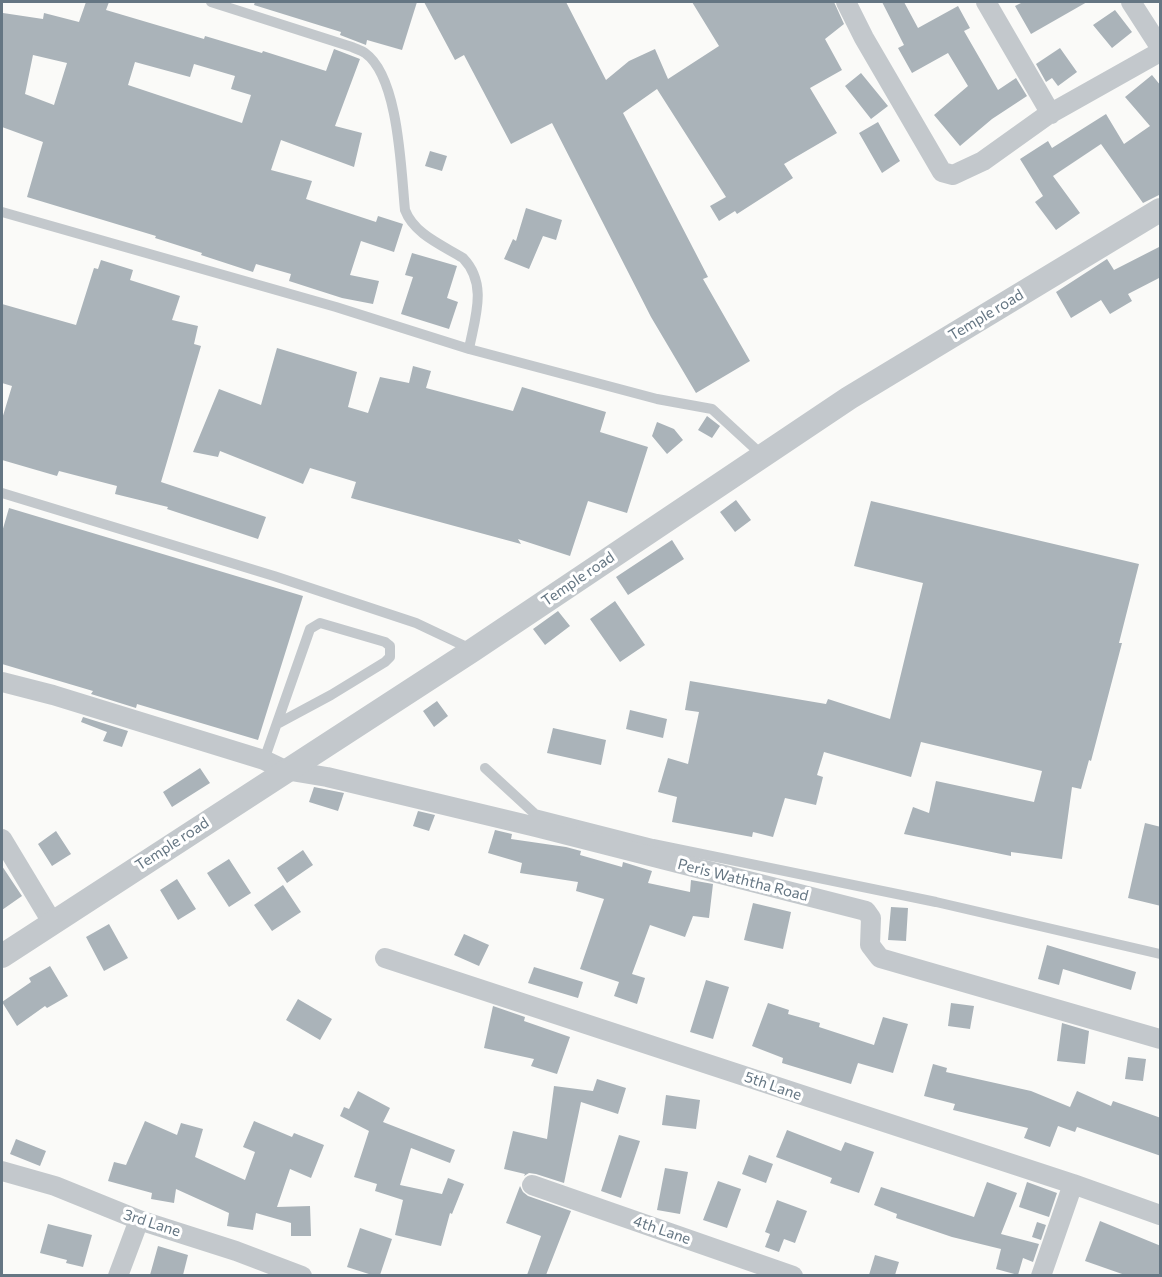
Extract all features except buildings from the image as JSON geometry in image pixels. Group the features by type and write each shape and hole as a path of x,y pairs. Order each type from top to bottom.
{"street":[{"path":"846,2 942,172 953,175 982,161 1051,114 1161,50 1131,2"},
{"path":"986,2 1051,114"},
{"name":"Temple road","path":"2,956 275,765 473,650 849,398 1161,210"},
{"path":"2,682 275,765"},
{"name":"Peris Waththa Road","path":"275,765 525,824 866,911 871,918 870,945 880,958 1161,1040"},
{"path":"2,839 52,922"},
{"name":"5th Lane","path":"385,958 1161,1215"},
{"name":"3rd Lane","path":"2,1171 55,1186 139,1220 302,1275"},
{"path":"1041,1275 1073,1184"},
{"name":"4th Lane","path":"531,1185 793,1275"},
{"path":"118,1275 139,1220"}],"lane":[{"path":"211,2 352,47 365,53 377,67 395,115 405,210 408,218 414,227 464,258 470,264 477,279 479,289 470,349"},
{"path":"2,212 336,307 470,349 657,399 712,409 762,455"},
{"path":"2,493 296,583 416,623 473,650"},
{"path":"275,765 277,724 310,629 315,624 321,623 385,642 390,646 390,657 386,662 277,724"},
{"path":"485,768 535,814 653,844 936,902 1161,954"}]}
